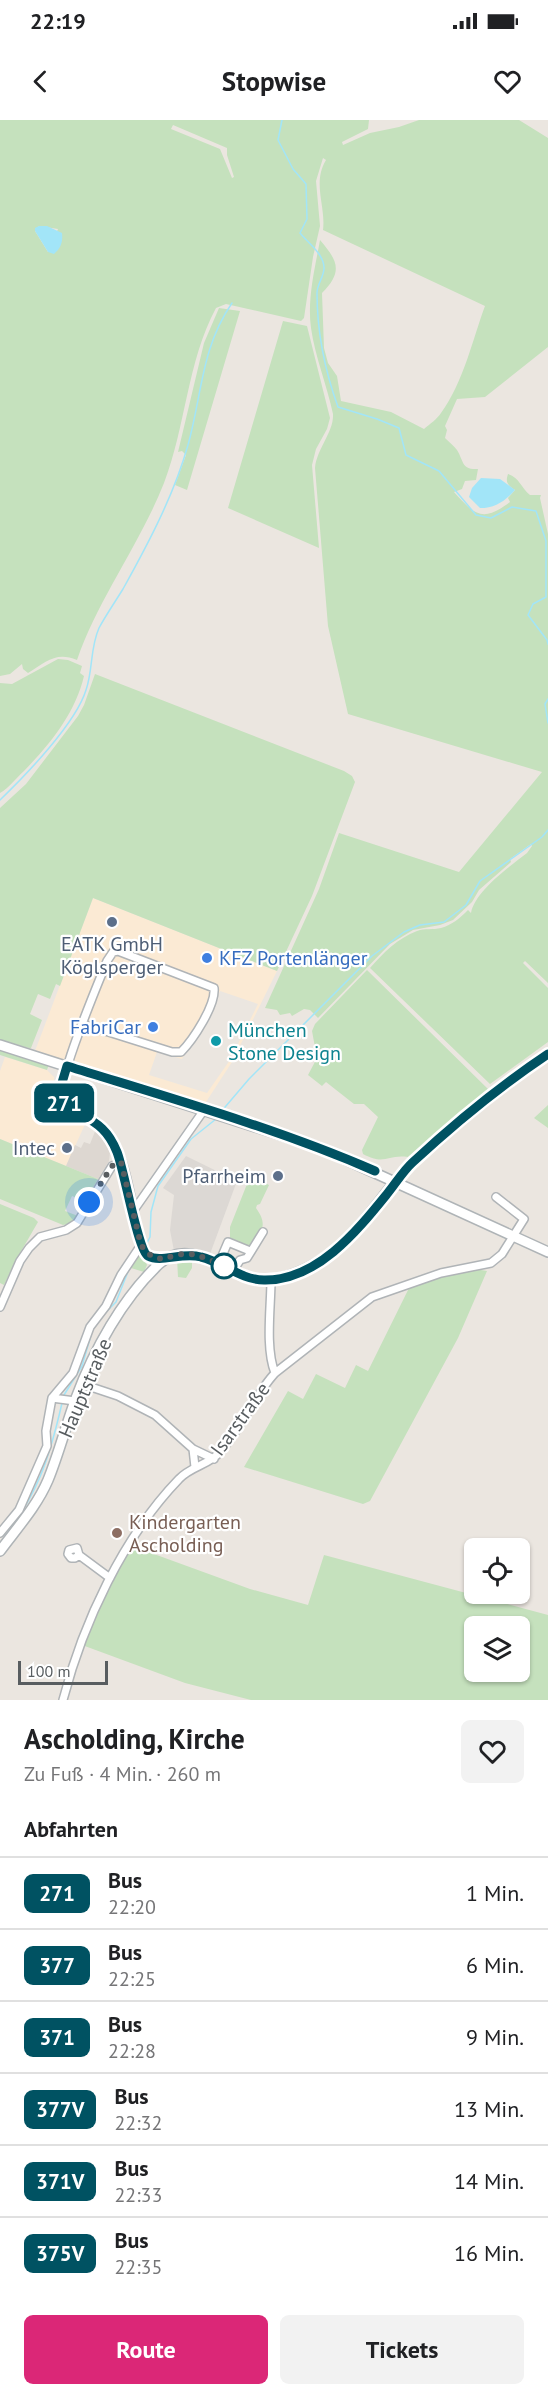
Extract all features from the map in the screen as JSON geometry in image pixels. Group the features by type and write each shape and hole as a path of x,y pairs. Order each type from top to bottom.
{"main road":[{"path":"0,1045 318,1147 548,1252"},
{"path":"164,1260 173,1256 190,1254 219,1263 255,1279 271,1280 311,1266 333,1252 347,1239 410,1164 454,1126 548,1054"},
{"name":"Hauptstraße","path":"0,1551 44,1489 64,1399 82,1384 115,1320 164,1260"}],"street":[{"path":"83,1024 172,1052 181,1052 206,1015 213,998 214,988 118,951 113,952 107,961 83,1024 67,1066 61,1086 62,1101 99,1124 114,1145 121,1162 144,1250 154,1270"},
{"path":"134,1210 208,1111"},
{"path":"0,1306 20,1261 29,1248 40,1237 66,1230 77,1223 112,1166 121,1162"},
{"path":"496,1197 524,1219 512,1236"},
{"path":"233,1270 240,1260 247,1258 263,1232"},
{"name":"Isarstraße","path":"63,1700 88,1622 110,1578 145,1521 177,1481 195,1467 214,1459 232,1437 264,1385 275,1373 372,1298 441,1273 491,1263 502,1254 512,1236"},
{"path":"219,1263 228,1242 250,1251"},
{"path":"144,1250 164,1260"},
{"path":"0,1533 19,1510 46,1446 46,1431 64,1399 90,1327 106,1306 126,1267 144,1250"},
{"path":"271,1280 270,1330 272,1365 275,1373"},
{"path":"82,1384 118,1396 155,1415 193,1449 214,1459"},
{"path":"193,1449 195,1467"},
{"path":"79,1556 110,1578"}],"shaded area":[{"path":"93,898 277,971 232,1062 204,1105 35,1051","holes":["220,991 258,1004 230,1060 207,1093 149,1075 157,1052 182,1059 209,1016"]},
{"path":"5,1057 47,1070 54,1077 54,1091 58,1103 67,1111 87,1120 66,1166 0,1139 0,1071"},
{"path":"96,1129 110,1152 109,1161 98,1179 66,1166 75,1145 81,1148 84,1142 90,1144"},
{"path":"186,1156 237,1181 210,1254 190,1250 174,1251 170,1230 174,1195 163,1188"}],"green space":[{"path":"0,120 369,120 368,129 342,142 343,145 370,133 419,120 519,120 548,138 548,347 485,397 457,399 445,426 447,430 445,438 457,450 466,466 478,469 476,480 465,481 462,489 454,492 468,506 479,514 486,514 510,502 508,498 515,490 508,484 508,474 515,478 530,495 541,495 548,534 548,983 525,961 523,963 548,988 548,1042 490,1084 370,968 391,946 410,934 420,930 445,927 468,910 471,913 479,896 502,872 527,853 531,844 510,859 511,862 479,890 472,902 453,920 413,930 390,944 318,1018 310,1010 304,1009 292,1016 290,1013 280,1015 277,1010 265,1008 319,889 339,833 459,872 542,772 348,714 328,626 315,468 333,421 328,392 315,350 310,317 312,284 320,240 331,254 336,266 333,278 322,293 324,348 328,363 337,376 341,401 391,412 424,429 439,415 456,388 485,306 323,230 320,177 326,160 323,158 316,181 320,226 304,318 301,321 226,304 216,308 199,350 164,483 143,528 96,615 77,660 57,657 28,673 23,669 22,664 10,674 0,676","holes":["173,125 227,148 234,177 232,178 220,149 171,129","39,226 58,229 48,252 35,231"]},
{"path":"219,308 240,311 187,490 175,485 186,455 182,451 178,452 204,343"},
{"path":"283,321 307,326 330,418 316,449 312,465 319,548 228,508"},
{"path":"58,659 68,660 82,666 80,673 84,676 80,690 68,716 43,750 0,793 0,683 12,684"},
{"path":"95,674 344,771 352,776 355,782 312,896 277,971 93,898 60,986 56,984 50,999 38,994 30,1014 42,1020 31,1048 29,1048 0,1040 0,808 26,784 78,716"},
{"path":"367,970 489,1090 487,1094 408,1157 376,1159 363,1154 362,1150 378,1117 364,1104 354,1104 326,1082 322,1086 308,1075 317,1058 312,1031 315,1024"},
{"path":"0,1049 49,1064 47,1070 0,1055"},
{"path":"548,1105 548,1128 534,1118"},
{"path":"0,1139 98,1179 85,1201 72,1196 65,1211 78,1216 72,1223 63,1225 0,1199"},
{"path":"253,1177 269,1185 256,1208 263,1224 250,1249 230,1241 230,1227 249,1179"},
{"path":"0,1204 34,1218 38,1222 4,1285 0,1283"},
{"path":"141,1253 147,1265 144,1272 131,1268"},
{"path":"189,1257 192,1260 192,1268 186,1278 178,1277 177,1258"},
{"path":"475,1269 487,1271 458,1338 370,1501 363,1504 244,1467 288,1391 303,1399 316,1374 345,1388 356,1365 368,1371 410,1286 441,1276"},
{"path":"132,1546 250,1589 308,1605 324,1555 464,1592 464,1604 507,1604 548,1615 548,1700 251,1700 185,1683 82,1645 94,1616"}],"water":[{"path":"47,226 62,233 61,245 54,254 48,252 35,231 35,228"},
{"path":"481,478 500,479 515,490 499,503 480,508 469,497 472,488"}],"waterway":[{"path":"282,120 278,140 293,169 306,184 307,219 300,233 318,253 324,267 317,293 318,322 329,379 338,407 399,428 406,455 439,471 476,515 491,518 512,507 536,511 546,541 546,597 533,604 528,615 548,644"},
{"path":"0,800 49,748 72,718 80,703 86,690 94,643 99,628 142,555 160,519 182,464 193,426 208,355 214,337 232,303"},
{"path":"548,699 545,704 548,723"},
{"path":"220,1113 249,1079 372,956 404,932 420,925 444,922 466,905 480,881 542,837 548,830"},
{"path":"146,1245 150,1237 151,1212 158,1186 191,1139 216,1119"},
{"path":"102,1316 116,1302 129,1269"},
{"path":"64,1395 82,1366 91,1335"},
{"path":"0,1543 13,1526 40,1477 62,1403"}],"bus line":[{"name":"271","path":"375,1171 318,1147 67,1066 60,1098 69,1107 99,1124 108,1134 121,1162 134,1210 138,1237 148,1256 164,1260 173,1256 190,1254 209,1259 248,1277 263,1280 299,1272 333,1252 387,1194 410,1164 495,1092 548,1054"}],"place":[{"name":"EATK GmbH Köglsperger","path":"112,922"},
{"name":"KFZ Portenlänger","path":"207,958"},
{"name":"FabriCar","path":"153,1027"},
{"name":"München Stone Design","path":"216,1041"},
{"name":"Intec","path":"67,1148"},
{"name":"Pfarrheim","path":"278,1176"},
{"name":"Kindergarten Ascholding","path":"117,1533"}],"route":[{"path":"89,1202 112,1166 121,1162 134,1210 138,1237 148,1256 164,1260 173,1256 190,1254 224,1266"}]}
